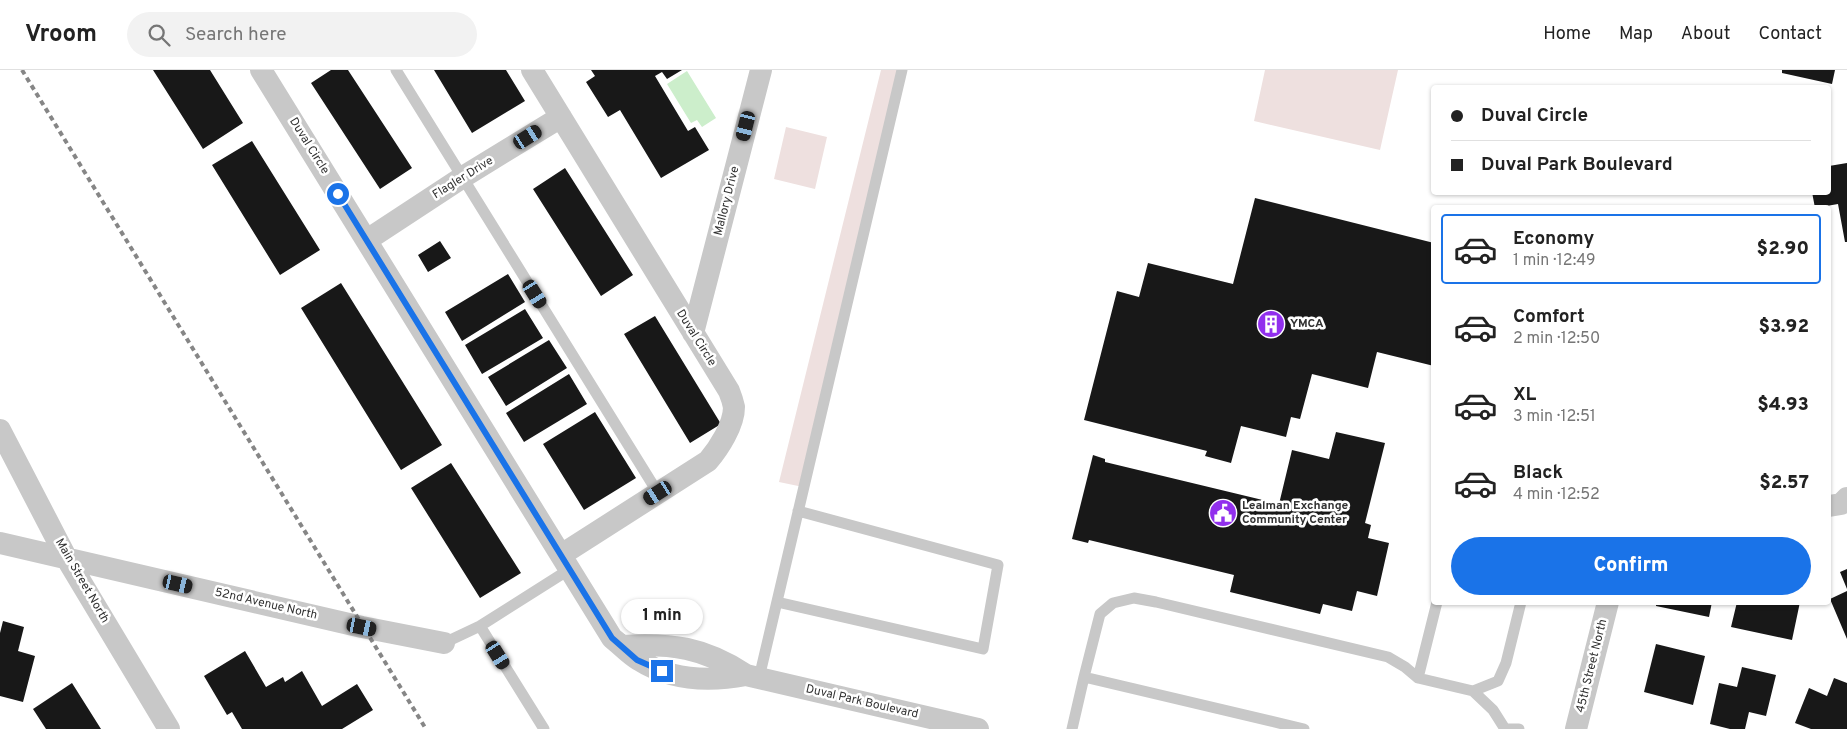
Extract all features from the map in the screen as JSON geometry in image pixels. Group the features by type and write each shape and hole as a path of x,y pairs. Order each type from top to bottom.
{"street":[{"name":"Duval Circle","path":"261,70 565,562 617,642"},
{"name":"Duval Circle","path":"532,70 729,391 734,407 729,427 719,447 708,461 658,493 565,562"},
{"name":"Mallory Drive","path":"693,333 761,70"},
{"name":"Flagler Drive","path":"367,240 463,177 561,117"},
{"name":"Main Street North","path":"0,430 68,559 169,729"},
{"path":"1831,506 1841,504 1847,498"},
{"name":"52nd Avenue North","path":"0,543 362,627 444,643"},
{"name":"45th Street North","path":"1576,729 1607,605"},
{"name":"Duval Park Boulevard","path":"617,642 637,660 656,669 682,677 720,680 753,677 978,729"}],"lane":[{"path":"396,70 658,493"},
{"path":"753,677 776,602 902,70"},
{"path":"776,602 983,649 998,565 798,510"},
{"path":"444,643 480,626 565,562"},
{"path":"1072,729 1100,614 1113,603 1134,598 1388,657 1406,667 1418,678 1473,691 1493,710 1505,729 1519,729"},
{"path":"1418,678 1436,605"},
{"path":"1473,691 1498,681 1506,663 1520,605"},
{"path":"480,626 544,729"},
{"path":"1084,677 1304,729"}],"shaded area":[{"path":"881,70 905,70 803,487 779,482"},
{"path":"1265,70 1398,70 1380,150 1254,121"},
{"path":"687,71 716,118 702,127 697,120 691,123 667,84"},
{"path":"786,127 827,137 815,189 774,179"}],"building":[{"path":"153,70 210,70 243,123 203,149"},
{"path":"331,70 348,70 412,168 380,189 311,83"},
{"path":"434,70 506,70 525,101 472,133"},
{"path":"591,70 682,70 667,79 662,72 655,76 688,131 695,127 709,150 661,178 620,110 608,117 586,82 595,76"},
{"path":"1782,70 1835,70 1832,84 1782,73"},
{"path":"252,141 320,250 280,275 212,165"},
{"path":"1847,163 1847,242 1845,242 1838,204 1814,205 1813,195 1831,195 1831,166"},
{"path":"565,168 633,275 601,296 533,189"},
{"name":"YMCA","path":"1255,198 1431,242 1431,365 1377,352 1368,388 1312,374 1300,419 1291,417 1286,437 1241,426 1231,463 1205,456 1207,451 1084,420 1117,291 1139,297 1148,263 1233,284"},
{"path":"440,241 451,258 428,272 418,255"},
{"path":"508,274 525,302 462,341 445,312"},
{"path":"341,283 442,445 401,470 301,308"},
{"path":"525,309 543,338 482,374 465,345"},
{"path":"655,316 721,424 690,443 624,334"},
{"path":"549,340 567,368 506,406 488,377"},
{"path":"569,374 587,404 524,442 506,413"},
{"path":"595,412 636,478 584,510 543,444"},
{"name":"Lealman Exchange Community Center","path":"1336,432 1385,443 1365,523 1371,525 1368,538 1389,543 1377,596 1357,591 1352,611 1323,604 1320,614 1230,592 1234,575 1089,540 1088,543 1072,539 1093,455 1105,459 1105,462 1279,504 1292,450 1329,459"},
{"path":"451,463 521,573 480,598 411,488"},
{"path":"1847,569 1847,589 1840,572"},
{"path":"1847,591 1847,639 1831,601 1831,599"},
{"path":"1656,605 1711,605 1709,617"},
{"path":"1736,605 1799,605 1792,640 1731,627"},
{"path":"3,621 24,627 18,651 35,656 23,702 0,696 0,633"},
{"path":"1656,644 1705,656 1693,705 1644,692"},
{"path":"245,651 266,687 283,677 285,682 302,671 322,706 357,684 373,710 342,729 242,729 232,712 227,715 204,676"},
{"path":"1742,667 1776,675 1766,716 1749,712 1745,729 1730,729 1710,724 1719,683 1737,687"},
{"path":"1834,678 1847,683 1847,729 1811,729 1795,723 1809,688 1827,696"},
{"path":"72,683 101,729 46,729 33,709"}],"railway":[{"path":"22,70 426,729"}],"place":[{"name":"YMCA","path":"1271,324"},
{"name":"Lealman Exchange Community Center","path":"1223,513"}],"route":[{"path":"338,194 612,638 637,660 662,671"}]}
